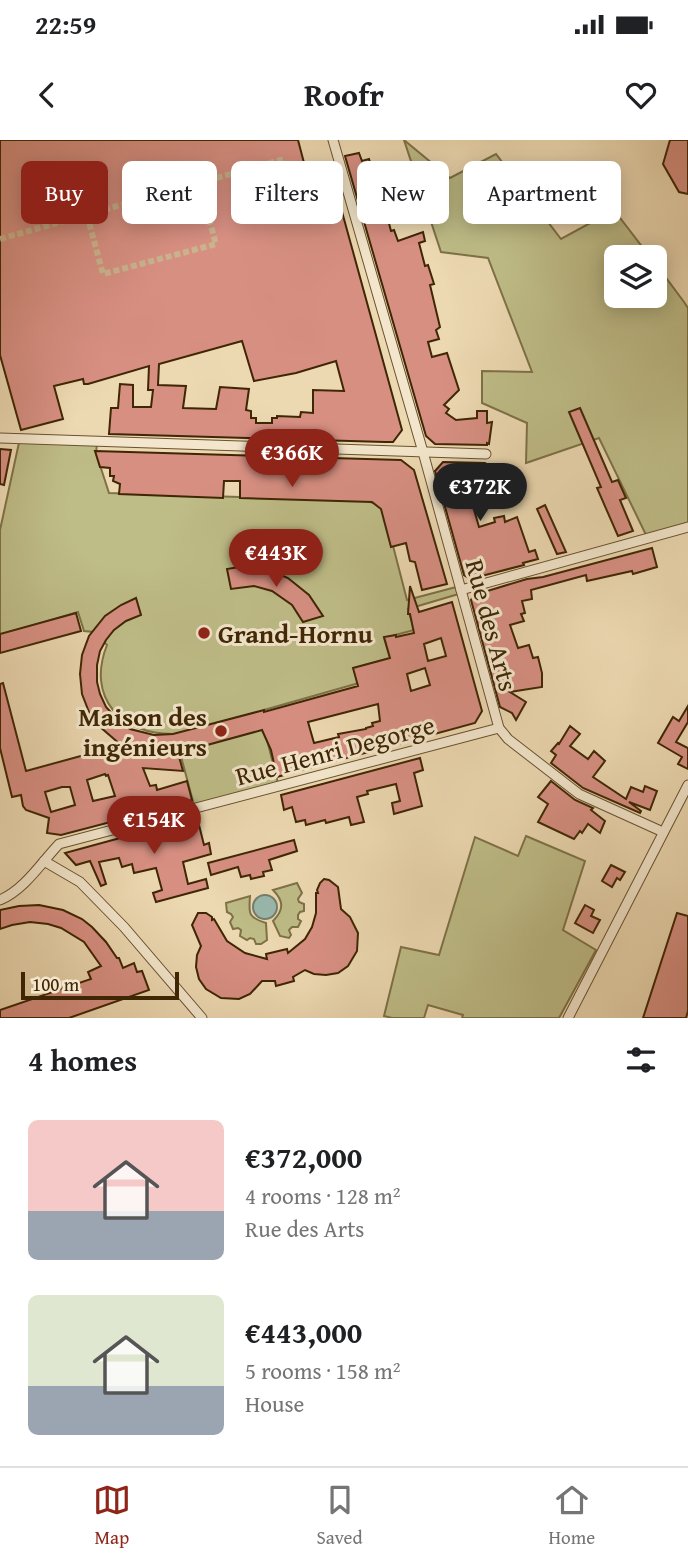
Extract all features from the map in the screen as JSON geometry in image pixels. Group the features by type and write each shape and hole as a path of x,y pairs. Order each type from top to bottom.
{"street":[{"name":"Rue des Arts","path":"332,140 423,452 499,728"},
{"path":"0,438 486,454"},
{"path":"461,590 688,527"},
{"path":"499,728 508,739 579,794 663,832"},
{"name":"Rue Henri Degorge","path":"0,900 23,885 60,844 499,728"},
{"path":"568,1018 688,785"},
{"path":"44,861 80,883 124,927 202,1018"}],"shaded area":[{"path":"404,140 429,161 411,161"},
{"path":"496,154 501,161 483,161"},
{"path":"463,171 463,224 550,224 561,239 588,224 621,224 621,219 641,245 604,245 604,308 667,308 667,279 688,308 688,527 648,539 599,438 526,463 527,423 482,403 482,371 532,372 488,258 441,252 432,224 449,224 449,177"},
{"path":"20,438 97,444 96,453 109,493 368,501 383,507 407,600 460,586 462,593 408,609 414,630 384,638 390,658 355,668 359,683 264,710 269,728 265,732 279,787 195,809 175,734 156,733 139,728 113,710 105,697 101,681 107,645 94,632 84,631 78,612 0,635 0,530"},
{"path":"526,836 585,861 563,930 596,950 559,1018 462,1018 463,1015 428,1005 424,1018 384,1016 401,947 439,955 475,837 518,856"},
{"path":"297,883 302,893 299,902 304,904 304,911 298,915 301,921 298,927 289,930 289,938 280,936 273,921 281,909 281,902 273,890"},
{"path":"250,896 250,914 266,923 267,940 261,944 256,944 254,939 247,940 240,936 241,930 233,929 230,922 233,917 227,912 226,903"}],"water":[{"path":"265,895 273,899 277,907 273,915 265,919 257,915 253,907 257,899"}],"building":[{"path":"0,140 298,140 304,161 231,161 231,224 343,224 343,215 402,430 393,442 109,434 111,408 118,408 120,384 133,385 133,407 151,407 153,390 148,390 149,366 88,384 84,384 83,379 54,386 63,419 21,430 0,355","holes":["242,341 254,381 296,373 336,361 344,391 313,390 313,413 301,412 300,417 277,416 272,418 272,423 256,423 256,418 251,418 251,411 246,410 249,389 220,387 216,409 183,408 186,386 158,385 159,364"]},
{"path":"670,140 688,140 688,194 679,192 663,164"},
{"path":"359,153 362,161 357,161 357,197 345,156"},
{"path":"365,224 389,224 398,241 423,232 425,241 419,243 425,266 428,265 434,284 430,285 440,327 436,330 439,339 428,342 432,357 447,353 459,390 444,405 449,409 446,413 456,420 477,418 477,411 487,411 487,423 492,422 487,445 435,444 426,436"},
{"path":"580,408 612,482 618,480 626,498 620,500 633,531 618,536 597,488 601,487 569,412"},
{"path":"0,449 11,450 4,485 0,484"},
{"path":"95,451 401,460 414,470 447,584 422,590 415,562 410,561 406,543 391,547 381,509 372,502 240,498 240,481 224,481 223,498 119,494 120,484 113,481 110,468 100,467"},
{"path":"443,462 485,463 502,475 499,482 486,485 495,499 464,479 479,527 495,522 494,518 504,516 505,522 517,517 529,552 535,550 538,559 470,579 464,575 435,471"},
{"path":"545,505 566,552 557,554 537,509"},
{"path":"652,548 657,567 633,574 632,571 587,581 586,575 531,590 532,599 522,601 525,613 521,614 524,621 510,625 518,648 529,645 533,658 538,657 542,687 510,692 526,702 516,720 512,713 500,707 471,600 474,595"},
{"path":"264,568 288,578 309,595 323,616 303,622 292,605 272,591 254,586 231,589 227,569"},
{"path":"410,586 419,612 452,602 482,711 475,723 277,777 271,750 262,730 178,753 183,771 143,768 150,786 156,785 157,790 187,781 192,800 61,835 47,833 49,818 26,810 21,795 12,797 0,748 0,684 3,683 26,771 121,745 99,726 89,712 82,694 80,674 82,655 89,636 105,616 136,598 141,615 126,621 106,640 97,665 97,682 106,707 117,719 130,729 154,735 173,734 358,686 353,668 390,658 384,637 414,633 408,614","holes":["441,638 446,656 428,661 424,644","425,668 430,685 411,691 407,674","378,704 380,721 372,723 373,726 366,729 338,734 339,737 314,743 308,722","108,775 115,796 93,801 87,780","70,787 75,805 51,812 45,792"]},
{"path":"76,613 81,631 0,653 0,634"},
{"path":"688,706 688,722 676,742 688,748 688,769 678,764 682,757 658,743 673,717 679,721"},
{"path":"570,726 580,734 570,746 588,759 594,751 605,761 593,777 626,799 631,787 643,792 645,786 657,791 650,810 629,802 641,811 640,813 583,788 551,763 556,755 551,751 559,744"},
{"path":"420,758 423,770 414,773 422,806 394,814 392,803 400,801 396,784 367,791 368,794 357,797 364,822 351,825 349,817 306,825 305,820 296,822 292,807 284,810 281,795"},
{"path":"551,781 575,800 593,808 591,810 605,821 600,833 588,824 574,839 538,822 548,804 538,797"},
{"path":"197,817 204,845 209,843 211,854 183,862 188,884 206,879 208,888 156,902 153,893 162,890 156,868 134,873 132,864 122,867 119,858 99,862 106,884 101,886 90,861 76,865 65,853"},
{"path":"294,840 297,851 269,860 272,870 263,872 264,876 251,879 250,875 241,877 238,867 211,875 208,863"},
{"path":"611,865 625,872 620,880 617,878 612,887 602,881"},
{"path":"324,879 338,887 341,909 350,917 358,933 357,951 348,966 338,973 326,975 305,970 293,977 294,981 276,986 275,981 262,981 250,994 239,999 221,998 206,989 199,979 196,967 201,946 192,925 198,913 206,913 212,917 227,941 245,953 267,959 266,954 287,949 288,953 305,939 316,913 316,893"},
{"path":"39,905 63,910 82,919 106,942 119,958 123,968 134,963 137,972 142,971 149,990 69,1018 0,1018 0,1010 91,979 88,972 101,966 84,942 61,928 30,922 0,929 0,910"},
{"path":"585,905 594,910 591,916 600,920 593,933 575,923"},
{"path":"677,913 688,916 686,1018 643,1018"}],"tunnel":[{"path":"0,239 284,159"},
{"path":"89,224 103,274 216,244 210,224"}],"place":[{"name":"Grand-Hornu","path":"204,633"},
{"name":"Maison des ingénieurs","path":"221,731"}]}
